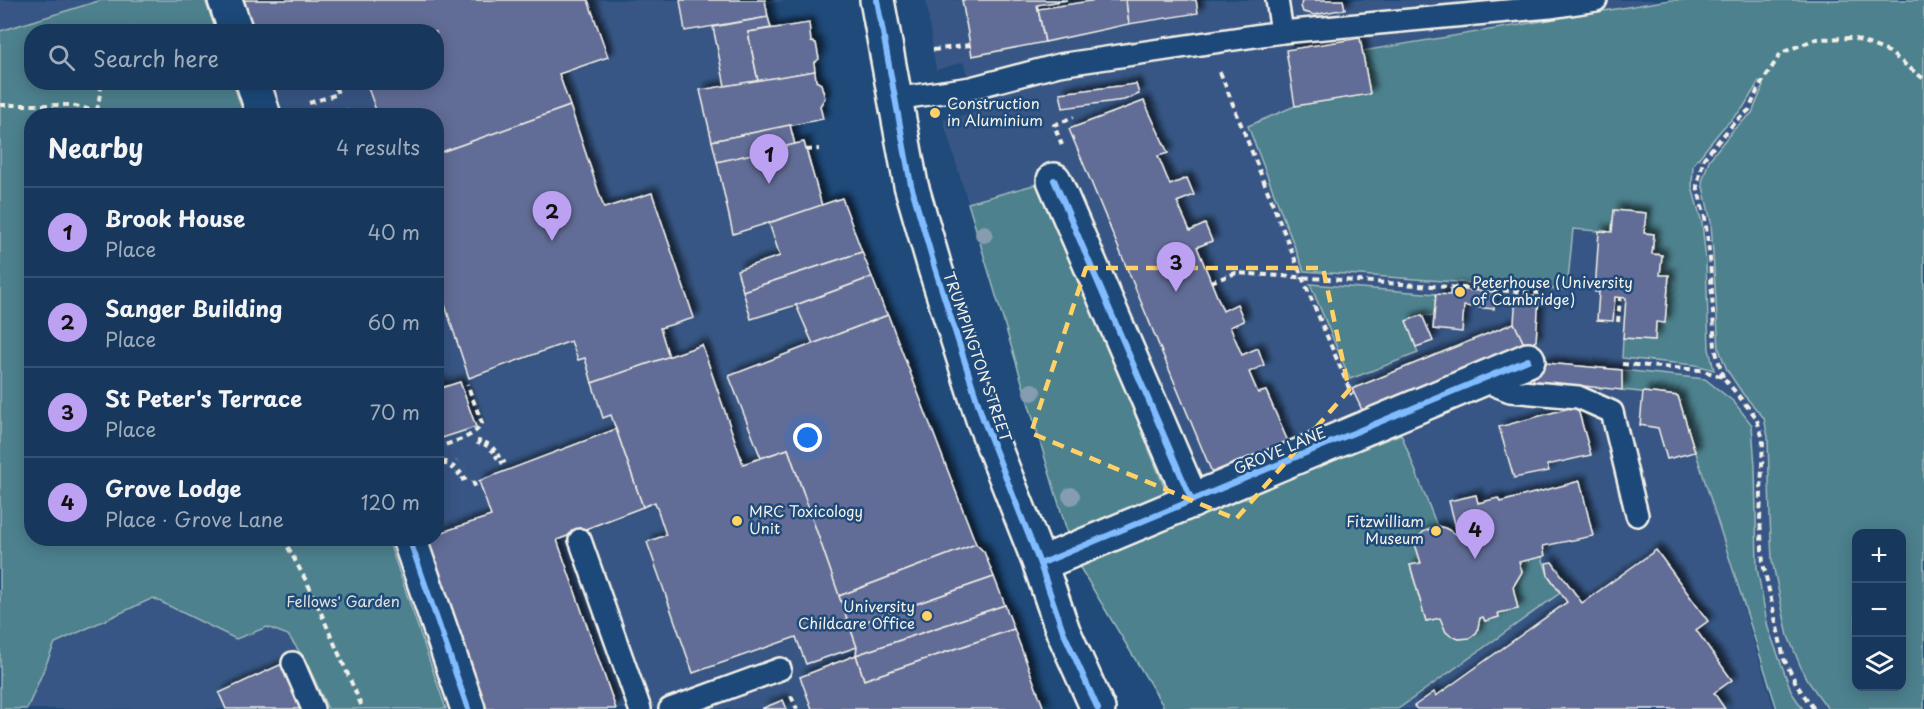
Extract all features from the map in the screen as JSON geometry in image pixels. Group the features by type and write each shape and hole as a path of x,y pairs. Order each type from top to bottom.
{"street":[{"path":"225,0 233,24"},
{"name":"TRUMPINGTON STREET","path":"877,0 910,185 934,268 983,419 1040,564 1063,631 1098,709"},
{"path":"256,90 261,108"},
{"path":"1054,180 1192,501"},
{"name":"GROVE LANE","path":"1040,564 1528,360"},
{"path":"412,546 468,709"}],"lane":[{"path":"1277,0 1282,32"},
{"path":"894,99 971,88 1059,65 1282,32 1596,0"},
{"path":"1482,380 1510,391 1578,397 1612,412 1637,515"},
{"path":"580,540 640,709"},
{"path":"293,663 313,709"},
{"path":"670,709 780,669"}],"path":[{"path":"1814,709 1798,687 1784,659 1763,563 1760,520 1762,439 1756,417 1723,377 1715,348 1706,228 1696,185 1704,158 1734,123 1749,110 1758,89 1781,53 1815,39 1853,38 1889,52 1924,79"},
{"path":"933,50 970,45"},
{"path":"1220,72 1356,405"},
{"path":"98,108 101,90"},
{"path":"309,104 338,94 337,90"},
{"path":"0,105 71,105 84,108"},
{"path":"806,150 819,149"},
{"path":"1211,282 1236,273 1539,293"},
{"path":"1618,322 1620,297"},
{"path":"1622,364 1700,370 1723,377"},
{"path":"444,444 470,435 479,429 482,423 467,384"},
{"path":"478,445 480,437"},
{"path":"485,447 488,441"},
{"path":"491,452 497,446"},
{"path":"495,458 503,453"},
{"path":"445,466 446,458"},
{"path":"500,463 508,460"},
{"path":"451,470 457,461"},
{"path":"457,475 465,468"},
{"path":"461,480 471,479 476,489"},
{"path":"287,546 311,590 363,709"}],"highlighted area":[{"path":"1086,268 1323,268 1349,390 1236,519 1031,433"}],"shaded area":[{"name":"Fellows' Garden","path":"0,0 215,0 223,24 24,24 24,90 244,90 251,108 24,108 24,546 397,546 454,709 0,709"},
{"path":"237,0 790,0 766,4 771,27 809,23 811,42 816,43 819,59 814,64 816,81 821,84 825,98 820,106 823,119 791,125 795,144 804,142 822,206 849,220 976,543 984,552 1044,709 480,709 424,546 444,546 444,108 275,108 268,90 444,90 444,24 246,24"},
{"name":"Peterhouse (University of Cambridge)","path":"926,0 1924,0 1924,709 1777,709 1719,528 1774,709 1165,709 1076,561 943,120 979,111 963,62 936,70"}],"green space":[{"name":"Fellows' Garden","path":"102,0 205,0 214,24 24,24 24,90 235,90 242,108 24,108 24,546 390,546 446,709 328,709 306,661 288,635 267,627 236,639 153,598 55,643 27,709 0,709 0,31"},
{"path":"1670,0 1924,0 1924,709 1828,709 1805,677 1788,636 1772,560 1768,437 1764,418 1743,394 1727,370 1719,349 1711,222 1702,182 1709,160 1733,130 1752,113 1763,86 1759,81 1743,108 1722,129 1693,165 1692,187 1702,223 1706,262 1709,349 1714,370 1696,365 1622,358 1623,338 1655,340 1656,322 1665,323 1669,276 1660,275 1662,255 1652,254 1654,234 1644,233 1645,213 1614,211 1612,232 1573,229 1567,290 1304,271 1248,126 1295,106 1370,94 1362,51"},
{"path":"1041,183 1170,501 1070,541 968,203"},
{"path":"1310,284 1436,294 1434,316 1422,315 1407,321 1418,353 1350,379"},
{"path":"1622,370 1705,379 1734,402 1752,425 1757,568 1768,628 1792,693 1803,709 1777,709 1678,396 1622,390"},
{"path":"1401,434 1437,526 1420,536 1417,549 1421,563 1410,565 1426,621 1440,618 1459,639 1472,636 1480,618 1483,617 1485,621 1499,617 1498,613 1518,609 1513,587 1522,572 1519,562 1542,557 1548,575 1560,593 1398,709 1165,709 1076,561"}],"building":[{"path":"237,0 588,0 608,57 559,74 570,106 444,151 444,108 375,108 369,90 444,90 444,24 245,24"},
{"path":"680,0 765,0 768,17 685,31"},
{"path":"962,0 1067,0 1037,5 1045,42 972,56"},
{"path":"1097,0 1126,0 1129,24 1045,42 1038,9"},
{"path":"1126,0 1196,0 1198,13 1129,24"},
{"path":"1302,0 1343,0 1345,9 1314,15 1303,12"},
{"path":"768,17 771,28 748,32 758,81 725,86 713,27"},
{"path":"809,23 811,42 816,43 819,59 814,63 815,71 758,81 748,32"},
{"path":"1360,38 1370,94 1295,106 1286,50"},
{"path":"815,71 816,81 821,84 825,98 820,106 823,119 712,141 700,90"},
{"path":"1136,84 1139,94 1124,100 1063,108 1060,93"},
{"path":"1144,101 1168,153 1158,156 1170,185 1187,178 1194,195 1177,202 1190,231 1205,224 1212,241 1197,247 1223,311 1237,304 1244,321 1230,327 1242,355 1258,348 1264,365 1249,372 1258,393 1266,391 1289,444 1213,475 1069,129"},
{"path":"570,106 604,208 652,193 694,318 660,328 669,357 592,383 585,358 578,360 571,341 469,378 444,302 444,151"},
{"path":"790,125 795,145 717,162 712,141"},
{"path":"804,142 822,206 733,234 717,162"},
{"path":"842,198 862,252 743,291 737,270 780,256 769,223"},
{"path":"1614,210 1646,213 1644,233 1654,234 1652,254 1662,255 1660,275 1669,275 1665,323 1656,322 1655,340 1623,338 1626,298 1615,297 1613,321 1597,320 1599,292 1595,292 1599,231 1612,232"},
{"path":"862,252 872,277 751,319 743,291"},
{"path":"872,277 888,315 813,344 796,305"},
{"path":"1450,289 1495,292 1494,309 1464,306 1462,332 1433,329 1436,294 1450,295"},
{"path":"1516,295 1539,297 1536,341 1525,346 1514,323"},
{"path":"888,315 976,544 839,596 788,449 761,458 729,376"},
{"path":"1422,315 1433,341 1416,347 1406,321"},
{"path":"1514,323 1525,346 1364,414 1352,389"},
{"name":"MRC Toxicology Unit","path":"702,345 743,464 788,449 857,647 806,664 796,637 693,673 647,542 666,535 655,502 643,507 611,415 603,418 592,383"},
{"path":"1546,363 1622,370 1622,390 1534,381 1530,367"},
{"path":"460,382 476,427 444,437 444,387"},
{"path":"1643,392 1678,396 1695,452 1667,459 1658,428 1640,425"},
{"path":"1577,406 1591,455 1547,465 1549,471 1514,478 1499,427"},
{"path":"616,429 643,507 557,540 616,709 480,709 424,546 444,546 444,531 491,516 479,481"},
{"path":"1580,481 1593,536 1543,546 1545,556 1519,562 1522,572 1513,587 1518,609 1498,613 1499,617 1485,621 1483,617 1480,618 1477,632 1470,638 1459,639 1451,636 1446,632 1440,618 1426,621 1410,565 1421,563 1416,547 1418,538 1423,532 1437,526 1458,535 1449,501 1476,495 1478,503 1498,498 1500,502"},
{"path":"976,544 984,552 994,577 850,627 839,596"},
{"path":"1656,550 1708,621 1696,630 1732,680 1714,693 1725,709 1417,709 1414,706 1434,692 1436,696 1567,602 1548,575 1546,563 1552,562 1582,603"},
{"name":"University Childcare Office","path":"994,577 1005,605 856,655 857,647 850,627"},
{"path":"1005,605 1014,629 864,680 856,655"},
{"path":"1014,629 1044,709 812,709 800,677 856,655 864,680"},
{"path":"282,664 303,709 226,709 219,693"},
{"path":"783,700 787,709 761,709"}],"cycle path":[{"path":"877,0 911,185 935,268 983,419 1040,564 1063,631 1098,709"},
{"path":"1054,180 1192,501"},
{"path":"1040,564 1528,360"},
{"path":"412,546 468,709"}],"place":[{"name":"Construction in Aluminium","path":"935,113"},
{"name":"Brook House","path":"769,184"},
{"name":"Sanger Building","path":"552,241"},
{"name":"St Peter's Terrace","path":"1176,292"},
{"name":"Peterhouse (University of Cambridge)","path":"1460,292"},
{"name":"MRC Toxicology Unit","path":"737,521"},
{"name":"Fitzwilliam Museum","path":"1436,531"},
{"name":"Grove Lodge","path":"1475,559"},
{"name":"University Childcare Office","path":"927,616"}]}
